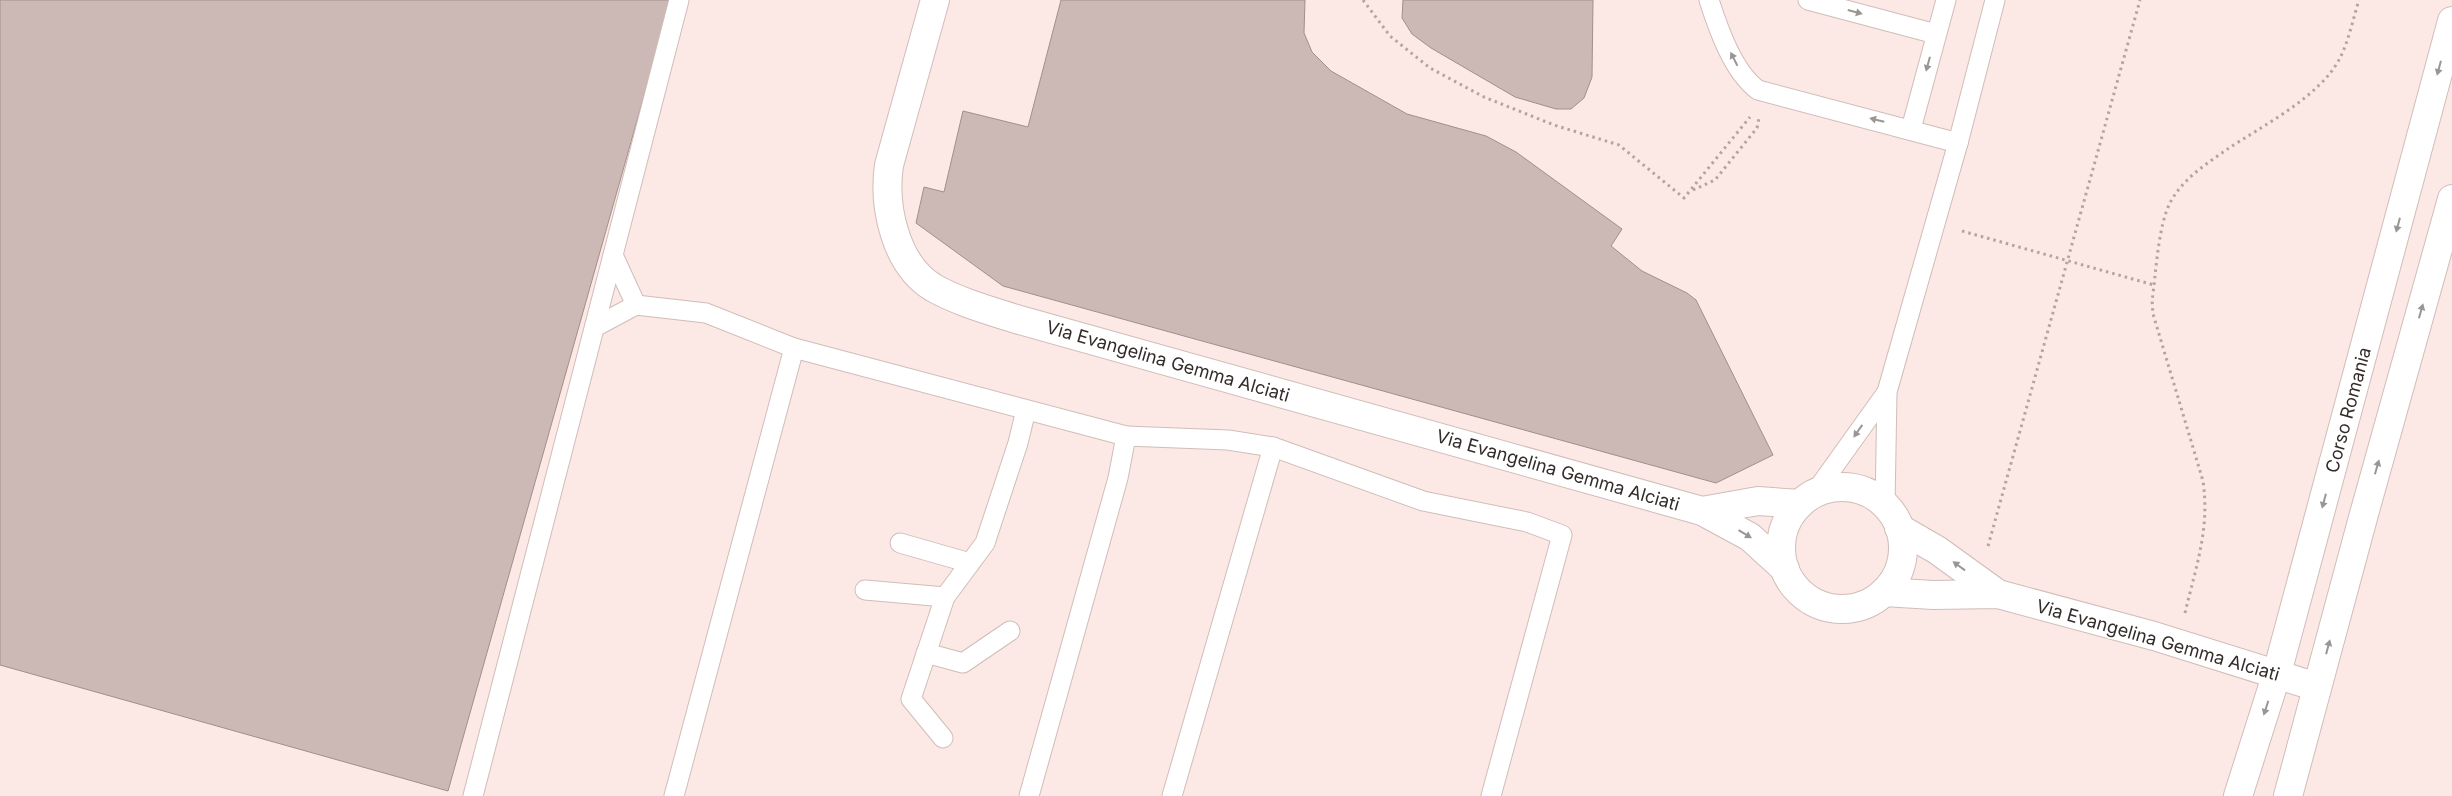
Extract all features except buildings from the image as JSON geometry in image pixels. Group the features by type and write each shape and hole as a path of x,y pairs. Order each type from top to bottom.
{"street":[{"name":"Via Evangelina Gemma Alciati","path":"935,0 887,180 887,199 891,221 900,245 913,270 932,287 969,304 1016,319 1702,511 1750,537 1784,569"},
{"name":"Corso Romania","path":"2238,796 2277,673 2452,21"},
{"path":"2288,796 2452,199"},
{"path":"1847,487 1864,491 1885,506 1892,512 1899,528 1903,545 1901,562 1895,578 1884,592 1870,602 1854,608 1836,609 1819,605 1798,590 1784,569 1781,552 1782,534 1789,518 1807,499 1830,489 1847,487"},
{"name":"Via Evangelina Gemma Alciati","path":"1702,511 1758,501 1807,499"},
{"name":"Via Evangelina Gemma Alciati","path":"1899,528 1937,550 1988,587 2277,673 2317,687"},
{"name":"Via Evangelina Gemma Alciati","path":"1884,592 1933,595 1988,587"}],"lane":[{"path":"474,796 679,0"},
{"path":"1709,0 1718,27 1742,73 1748,83 1758,90 1958,143"},
{"path":"1808,0 1936,34"},
{"path":"1911,129 1946,0"},
{"path":"1885,506 1886,392 1958,143 1995,0"},
{"path":"613,255 636,306"},
{"path":"595,327 636,306 706,313 794,348 1126,436 1228,440 1273,448 1423,501 1527,522 1562,535 1491,796"},
{"path":"674,796 794,348"},
{"path":"1807,499 1886,392"},
{"path":"943,738 911,699 945,597 985,543 1018,442 1026,410"},
{"path":"1029,796 1115,487 1126,436"},
{"path":"1172,796 1273,448"},
{"path":"900,542 970,563"},
{"path":"865,590 945,597"},
{"path":"926,653 963,663 1010,631"}],"path":[{"path":"1363,0 1390,36 1430,68 1484,97 1554,125 1619,145 1684,198 1748,119"},
{"path":"1988,587 2068,260 2140,0"},
{"path":"2178,643 2206,529 2206,504 2203,480 2157,335 2152,301 2164,222 2170,202 2181,186 2195,172 2302,99 2324,80 2342,53 2359,0"},
{"path":"1690,191 1715,180 1757,128"},
{"path":"1935,223 2154,285"}]}
